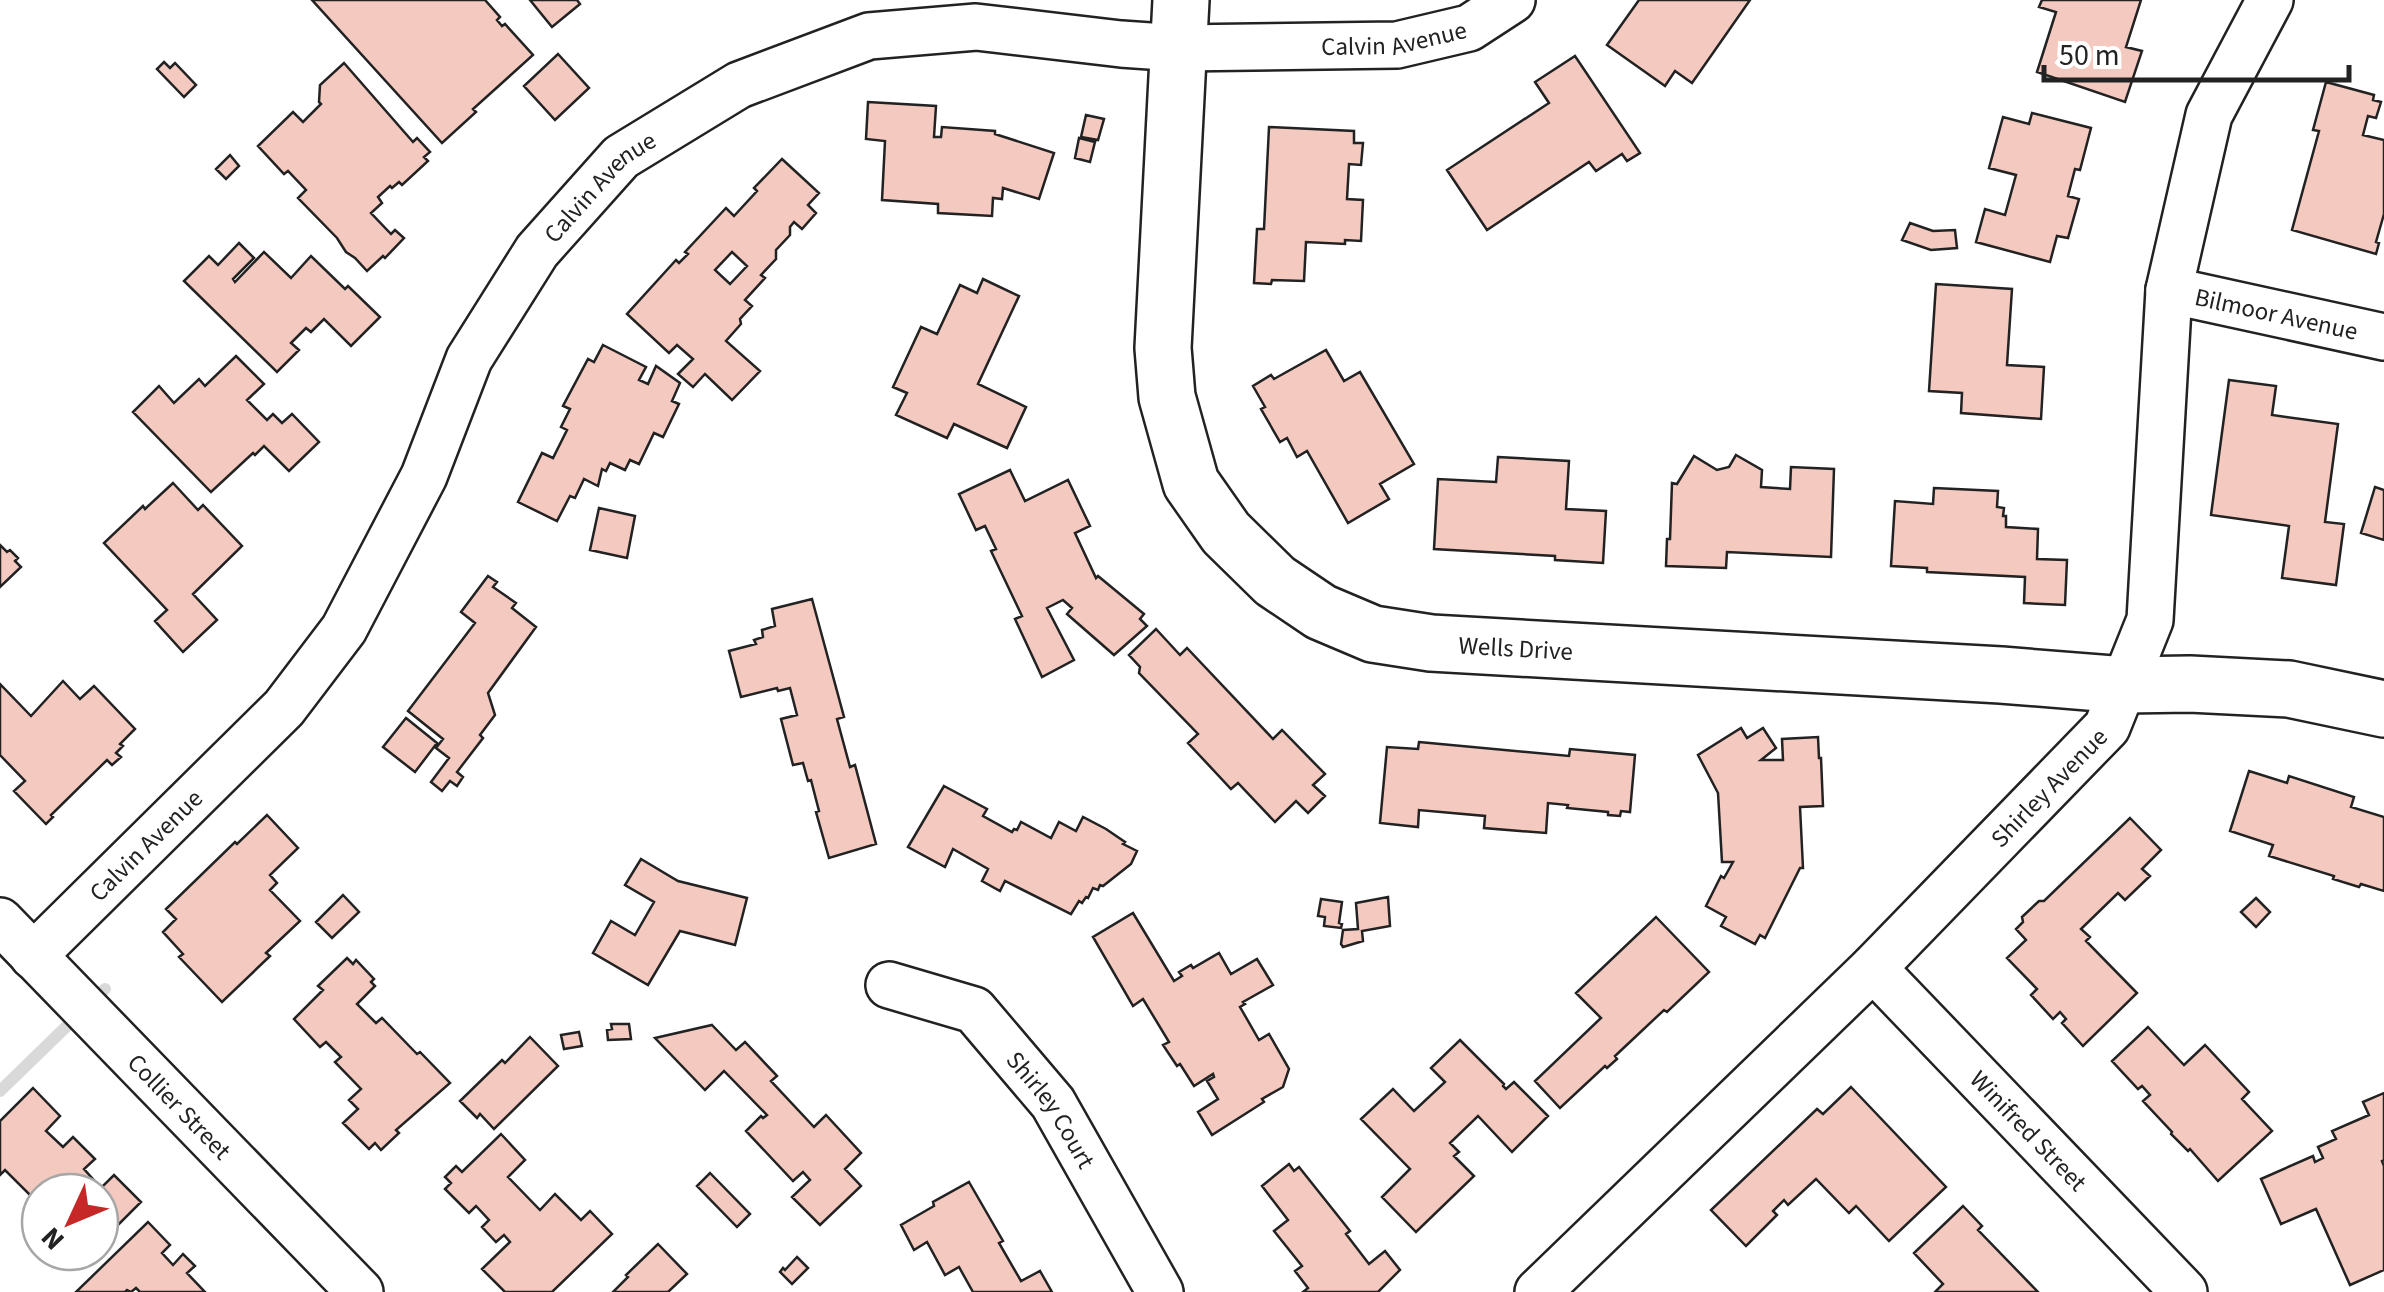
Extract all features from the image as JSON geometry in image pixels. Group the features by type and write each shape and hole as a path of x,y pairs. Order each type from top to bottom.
{"main road":[{"name":"Wells Drive","path":"1180,24 1163,348 1167,396 1192,483 1226,533 1275,581 1321,612 1373,634 1432,643 2125,684 2289,689 2384,709"}],"street":[{"name":"Calvin Avenue","path":"33,956 284,708 344,629 424,476 469,358 537,251 622,158 739,85 869,36 976,28 1120,44 1180,24 1397,45 1470,28 1512,0"},
{"name":"Shirley Avenue","path":"1538,1292 1873,968 2107,727 2150,620 2170,290 2210,115 2270,0"},
{"name":"Bilmoor Avenue","path":"2170,290 2384,337"},
{"name":"Collier Street","path":"0,921 360,1292"},
{"name":"Winifred Street","path":"1873,968 2184,1292"},
{"name":"Shirley Court","path":"889,985 974,1010 1054,1103 1160,1292"}],"building":[{"path":"312,0 485,0 500,17 497,20 502,26 505,24 533,55 442,143"},
{"path":"530,0 577,0 580,4 552,27"},
{"path":"1639,0 1750,0 1692,83 1675,71 1665,86 1607,45"},
{"path":"2042,0 2141,0 2126,47 2142,51 2125,102 2037,72 2056,12 2039,7"},
{"path":"558,54 589,88 555,120 524,86"},
{"path":"1575,56 1640,153 1627,161 1622,154 1596,171 1589,162 1487,230 1447,170 1549,103 1535,82"},
{"path":"164,62 170,68 175,63 196,85 184,97 157,69"},
{"path":"344,63 413,142 417,138 430,152 424,157 428,161 402,185 399,182 390,186 378,197 382,203 371,213 391,234 395,230 404,238 367,271 298,198 306,190 288,171 284,174 258,146 293,112 303,122 321,104 320,85"},
{"path":"2326,82 2374,95 2373,100 2381,102 2376,118 2368,116 2363,135 2384,140 2384,214 2376,254 2292,230 2319,131 2313,130"},
{"path":"868,102 936,106 934,137 941,137 942,127 995,131 1054,153 1039,199 1003,188 1002,199 993,198 992,216 938,213 938,204 882,200 885,141 866,139"},
{"path":"2032,113 2091,128 2080,170 2075,169 2068,196 2079,199 2068,238 2057,236 2050,262 1976,242 1985,209 2005,215 2016,175 1989,168 2003,117 2029,124"},
{"path":"1086,115 1104,119 1098,140 1081,137"},
{"path":"1269,127 1354,131 1354,143 1363,143 1361,165 1349,164 1347,199 1363,200 1361,241 1306,242 1304,281 1254,283 1257,229 1264,229"},
{"path":"1079,138 1095,142 1090,162 1075,158"},
{"path":"230,155 239,166 226,179 216,169"},
{"path":"782,159 819,193 808,205 816,213 802,229 794,222 790,227 790,235 776,250 776,259 761,275 765,278 745,300 752,306 726,341 760,371 732,400 705,374 693,387 678,374 693,359 677,345 669,353 627,314 676,260 679,263 688,254 685,252 726,208 734,216 757,191 754,188","holes":["732,252 747,266 730,284 715,270"]},
{"path":"1910,223 1933,231 1955,230 1957,248 1931,250 1902,240"},
{"path":"239,243 254,258 233,279 235,282 264,252 291,278 311,256 380,317 351,346 324,319 311,332 306,328 291,343 299,350 277,372 184,281 209,256 218,265"},
{"path":"983,279 1019,296 978,384 1026,407 1007,448 954,424 947,438 896,415 907,393 893,387 921,327 937,334 960,285 977,293"},
{"path":"1936,284 2012,289 2007,365 2044,367 2041,419 1961,413 1962,393 1929,391"},
{"path":"603,345 646,367 639,380 648,384 656,366 680,383 672,401 679,404 663,437 654,433 639,464 630,460 625,470 610,463 606,471 602,469 598,486 584,479 557,521 518,502 542,453 553,458 567,430 561,427 570,409 563,406 588,359 594,362"},
{"path":"1326,350 1344,381 1360,372 1414,464 1380,484 1389,499 1348,523 1307,451 1297,457 1287,438 1280,442 1253,386 1271,375 1274,379"},
{"path":"236,356 264,384 247,400 267,420 273,414 282,423 292,414 319,442 289,471 264,446 211,492 133,412 159,386 174,403 199,379 205,386"},
{"path":"2229,380 2276,386 2272,415 2338,424 2325,522 2344,524 2336,585 2282,578 2289,526 2211,515"},
{"path":"1736,455 1762,470 1761,487 1790,489 1791,467 1834,469 1831,557 1727,552 1726,568 1666,566 1672,483 1677,484 1694,456 1717,470 1729,467"},
{"path":"1498,457 1569,461 1566,509 1606,511 1603,563 1555,560 1555,556 1434,549 1438,479 1496,482"},
{"path":"1010,470 1025,501 1068,480 1090,526 1075,533 1096,578 1144,614 1140,619 1147,626 1114,655 1067,614 1072,608 1063,600 1047,608 1074,660 1042,677 1015,619 1022,616 991,551 996,549 985,526 976,530 959,494"},
{"path":"173,483 198,510 203,505 242,546 193,594 217,620 183,652 155,621 167,610 104,543"},
{"path":"2375,487 2384,490 2384,540 2361,533"},
{"path":"1934,488 1998,491 1997,507 2004,508 2006,527 2038,529 2037,559 2067,560 2065,605 2024,603 2025,577 1927,572 1927,568 1891,566 1895,501 1933,504"},
{"path":"599,508 635,516 627,558 590,550"},
{"path":"0,545 18,558 15,561 21,567 0,587"},
{"path":"488,576 497,582 493,587 516,603 512,608 536,627 488,693 495,715 457,772 463,777 457,786 450,781 442,791 431,782 449,758 436,748 443,739 408,711 475,623 461,612"},
{"path":"812,599 844,717 837,719 850,767 855,765 876,844 829,858 811,780 808,781 803,763 793,765 781,719 797,715 790,688 741,697 729,651 756,644 754,640 763,637 762,630 775,626 772,609"},
{"path":"1156,629 1180,655 1187,648 1273,739 1282,730 1325,774 1313,785 1325,796 1308,813 1296,801 1275,822 1238,783 1231,789 1188,743 1198,734 1139,673 1140,667 1129,655"},
{"path":"63,681 80,699 94,686 135,729 120,744 123,746 116,753 121,757 112,765 107,760 46,824 14,791 25,781 0,755 0,684 31,716"},
{"path":"406,718 437,743 415,772 383,747"},
{"path":"1741,728 1747,738 1763,728 1776,748 1761,760 1783,760 1782,739 1818,737 1821,758 1823,806 1800,807 1803,868 1765,938 1760,935 1755,944 1721,926 1726,917 1706,906 1733,862 1722,862 1718,793 1698,755"},
{"path":"1419,742 1569,756 1570,749 1635,755 1630,812 1608,815 1548,803 1546,833 1484,828 1485,816 1419,810 1418,827 1380,823 1387,747 1418,749"},
{"path":"2249,771 2287,783 2289,776 2354,797 2351,807 2384,817 2384,891 2361,884 2359,887 2269,856 2273,845 2230,831"},
{"path":"944,786 987,809 983,816 1012,832 1021,822 1051,838 1059,822 1076,831 1083,817 1137,851 1131,864 1098,890 1093,888 1071,914 1005,881 1000,891 982,881 988,869 953,849 945,867 908,847"},
{"path":"267,815 298,848 270,875 277,883 270,890 300,921 222,1002 179,957 183,954 163,932 176,919 166,909"},
{"path":"2130,818 2161,850 2142,869 2150,876 2125,900 2118,893 2081,929 2090,937 2086,941 2137,993 2083,1046 2062,1023 2066,1019 2060,1012 2053,1019 2031,995 2037,989 2007,958 2026,940 2016,929 2023,922 2022,917 2044,901"},
{"path":"641,859 678,881 747,898 735,945 680,931 648,985 593,953 611,921 635,935 654,902 625,885"},
{"path":"343,895 359,912 332,938 316,922"},
{"path":"1388,897 1390,926 1362,931 1363,941 1343,947 1343,930 1358,929 1356,903"},
{"path":"2256,898 2270,912 2256,927 2241,912"},
{"path":"1321,899 1342,902 1341,928 1324,926 1325,917 1318,916"},
{"path":"1133,913 1174,981 1182,976 1179,972 1219,953 1231,974 1257,959 1273,985 1240,1007 1259,1040 1269,1034 1289,1069 1283,1087 1212,1135 1198,1112 1218,1099 1207,1081 1213,1074 1194,1086 1163,1045 1169,1042 1143,999 1133,1006 1093,937"},
{"path":"1656,917 1709,972 1560,1108 1535,1081 1601,1018 1576,993"},
{"path":"347,958 353,964 356,960 374,979 371,982 375,986 357,1004 376,1023 382,1018 450,1083 396,1130 399,1133 381,1150 375,1143 369,1149 343,1123 358,1109 349,1100 361,1089 335,1062 341,1057 326,1042 320,1047 294,1019 323,990 318,986"},
{"path":"611,1024 629,1024 631,1039 608,1040"},
{"path":"712,1025 736,1050 745,1042 777,1076 771,1081 814,1127 826,1115 861,1153 845,1169 861,1186 820,1225 792,1197 810,1180 803,1172 793,1181 746,1131 767,1115 724,1071 705,1090 655,1038"},
{"path":"2148,1027 2184,1065 2205,1045 2249,1092 2242,1099 2272,1131 2218,1181 2143,1101 2150,1095 2142,1086 2138,1089 2112,1061"},
{"path":"579,1032 582,1046 564,1049 561,1035"},
{"path":"530,1037 558,1066 494,1129 460,1101"},
{"path":"1460,1040 1506,1089 1514,1082 1548,1116 1512,1152 1478,1116 1450,1143 1459,1152 1454,1156 1474,1176 1416,1232 1382,1197 1410,1169 1361,1119 1393,1089 1414,1111 1445,1082 1431,1068"},
{"path":"1851,1087 1946,1187 1889,1241 1856,1206 1849,1213 1816,1179 1788,1205 1784,1200 1773,1211 1777,1215 1746,1246 1711,1210 1817,1109 1823,1114"},
{"path":"33,1088 60,1116 46,1131 63,1147 73,1137 95,1159 84,1169 87,1172 20,1172 20,1185 5,1170 0,1175 0,1121"},
{"path":"2384,1093 2384,1270 2350,1285 2316,1209 2281,1224 2261,1179 2313,1156 2315,1162 2323,1158 2318,1147 2336,1139 2332,1131 2369,1115 2363,1102"},
{"path":"501,1134 525,1160 508,1177 540,1210 555,1194 581,1220 590,1211 612,1234 552,1292 505,1292 482,1269 510,1242 504,1235 496,1242 482,1227 489,1220 476,1206 469,1213 445,1189 451,1183 445,1177 456,1166 462,1172"},
{"path":"1289,1164 1294,1171 1299,1167 1350,1231 1346,1234 1369,1264 1385,1251 1400,1270 1378,1292 1303,1292 1308,1288 1295,1271 1302,1266 1274,1231 1288,1220 1262,1186"},
{"path":"710,1173 750,1214 737,1227 697,1186"},
{"path":"120,1181 141,1202 120,1223"},
{"path":"969,1182 1021,1281 1040,1271 1052,1292 973,1292 959,1267 945,1275 927,1242 914,1250 901,1225"},
{"path":"1963,1206 1982,1226 1978,1230 2038,1292 1935,1292 1943,1284 1914,1253"},
{"path":"148,1222 170,1245 162,1253 173,1265 183,1254 195,1266 187,1273 205,1292 140,1292 136,1288 131,1292 76,1292 97,1272 120,1272 120,1249"},
{"path":"658,1244 687,1274 668,1292 613,1292 626,1275"},
{"path":"797,1257 808,1268 792,1284 780,1272"}],"waterway":[{"path":"0,1091 105,989"}]}
